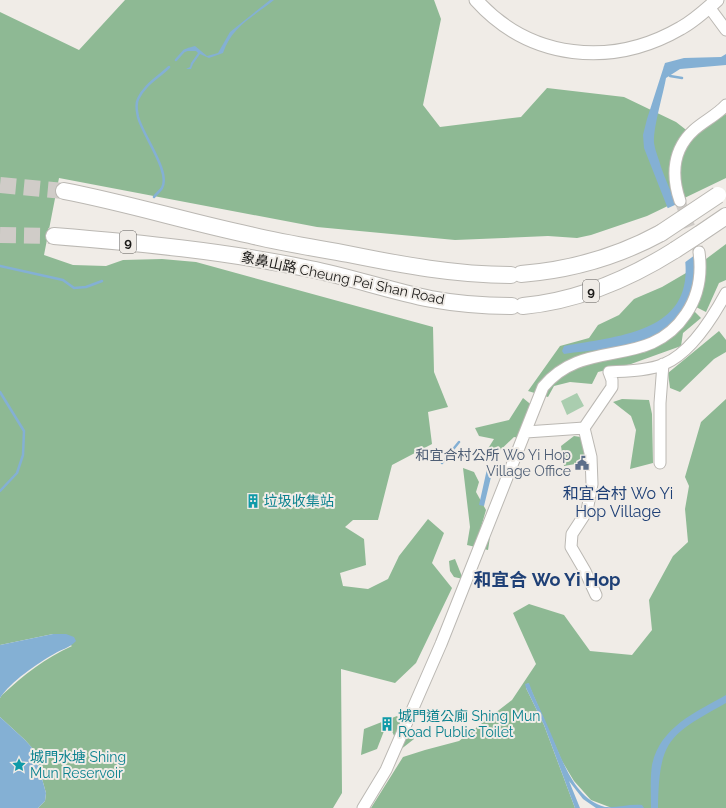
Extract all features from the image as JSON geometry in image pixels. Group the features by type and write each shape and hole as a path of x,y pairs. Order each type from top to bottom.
{"highway":[{"name":"象鼻山路 Cheung Pei Shan Road","path":"64,191 105,199 227,230 302,246 423,268 485,274 516,274 574,267 617,254 646,241 722,193"},
{"name":"象鼻山路 Cheung Pei Shan Road","path":"54,236 139,243 236,255 338,274 431,299 486,306 518,306 551,302 583,293 631,274 655,262 726,216"}],"main road":[{"path":"476,0 502,24 522,37 564,50 597,54 643,46 681,28 713,4"}],"street":[{"path":"713,4 726,30"},
{"path":"680,201 674,173 676,158 682,145 693,130 726,105"},
{"path":"363,808 386,770 440,644 543,387 576,362 601,355 647,346 662,338 676,327 688,311 698,289 700,274 699,252"},
{"path":"609,372 664,364 681,353 702,330 726,293"},
{"path":"596,595 585,571 571,547 572,534 587,511 592,484 591,457 584,428 612,387 612,380 601,355"},
{"path":"660,463 660,403 664,364"},
{"path":"526,432 584,428"}],"green space":[{"path":"125,0 434,0 441,19 423,105 440,127 521,117 547,88 624,97 676,122 694,136 726,114 726,178 647,216 591,235 577,238 548,236 455,240 317,227 59,178 44,255 73,265 106,266 123,260 162,259 196,262 433,327 434,372 448,407 428,412 432,444 392,465 378,520 353,520 345,527 364,539 366,565 340,573 343,586 368,589 388,579 399,556 428,519 444,533 432,563 452,588 416,663 395,683 341,669 342,793 333,808 38,808 45,801 46,793 34,750 0,717 0,698 2,695 35,668 72,646 53,634 0,645 0,12 79,50"},
{"path":"726,244 726,280 719,283 706,312 696,307 688,294 662,329 636,344 597,350 597,362 646,352 693,310 701,318 683,333 681,346 631,364 598,372 592,384 570,382 554,386 548,397 528,391 560,346 589,338 598,325 619,315 634,299 662,287 686,274"},
{"path":"719,331 726,340 726,352 714,359 680,392 670,388 668,373"},
{"path":"577,393 584,406 567,415 561,401"},
{"path":"523,398 534,407 519,438 514,437 491,459 484,455 494,439 479,436 475,428 509,420"},
{"path":"622,399 649,400 652,414 653,463 630,469 636,430 631,416 613,402"},
{"path":"726,399 726,808 612,808 591,800 574,781 562,761 528,683 526,688 544,725 575,808 371,808 403,757 459,741 512,700 536,664 513,613 529,604 564,615 590,651 632,655 652,630 649,600 673,556 688,542 685,509 689,486 685,477 701,422"},
{"path":"574,436 593,439 592,461 564,466 561,446"},
{"path":"463,468 474,472 479,482 476,492 486,510 479,534 490,537 488,550 467,545 470,527"},
{"path":"455,559 463,579 454,577 450,571 449,561"},
{"path":"397,716 414,739 400,750 392,731 384,731 377,749 361,755 364,729"}],"water":[{"path":"270,0 274,0 238,29 227,44 223,53 209,58 200,54 191,69 186,69 190,67 198,53 196,51 187,51 188,48 195,46 207,56 218,53 230,32"},
{"path":"726,54 726,65 680,69 666,78 658,111 654,137 656,152 688,233 694,258 692,287 680,313 659,333 645,340 615,347 564,354 562,351 564,346 610,338 633,332 653,324 669,313 680,297 686,275 683,247 644,148 643,135 665,63 684,58 721,57"},
{"path":"487,469 490,469 491,477 484,506 479,505"},
{"path":"53,634 66,634 74,637 76,641 25,673 10,686 0,698 0,645"},
{"path":"529,683 563,762 576,785 584,795 605,807 642,805 644,808 596,808 583,799 569,781 580,808 575,808 544,725 526,688 525,684"},
{"path":"726,695 726,703 691,723 671,742 665,753 661,767 658,808 651,808 652,765 656,752 663,740 681,722"},
{"name":"城門水塘 Shing Mun Reservoir","path":"0,717 34,750 46,793 45,801 38,808 0,808"}],"pier":[{"path":"677,204 693,243 695,255 684,263 681,248 666,209"}],"waterway":[{"path":"176,60 184,51 189,49"},
{"path":"154,197 162,188 164,181 163,173 141,125 136,108 138,99 144,89 169,67"},
{"path":"665,67 670,76 682,78"},
{"path":"0,266 63,280 74,288 86,287 102,281"},
{"path":"0,392 24,431 23,455 17,473 0,491"},
{"path":"442,463 459,442"}],"tunnel":[{"path":"0,185 64,191"},
{"path":"680,201 699,252"},
{"path":"0,235 54,236"}],"place":[{"name":"和宜合村公所 Wo Yi Hop Village Office","path":"582,463"},
{"name":"垃圾收集站","path":"253,501"},
{"name":"城門道公廁 Shing Mun Road Public Toilet","path":"387,724"},
{"name":"城門水塘 Shing Mun Reservoir","path":"19,765"}],"district":[{"name":"和宜合村 Wo Yi Hop Village","path":"618,502"},
{"name":"和宜合 Wo Yi Hop","path":"547,580"}]}
